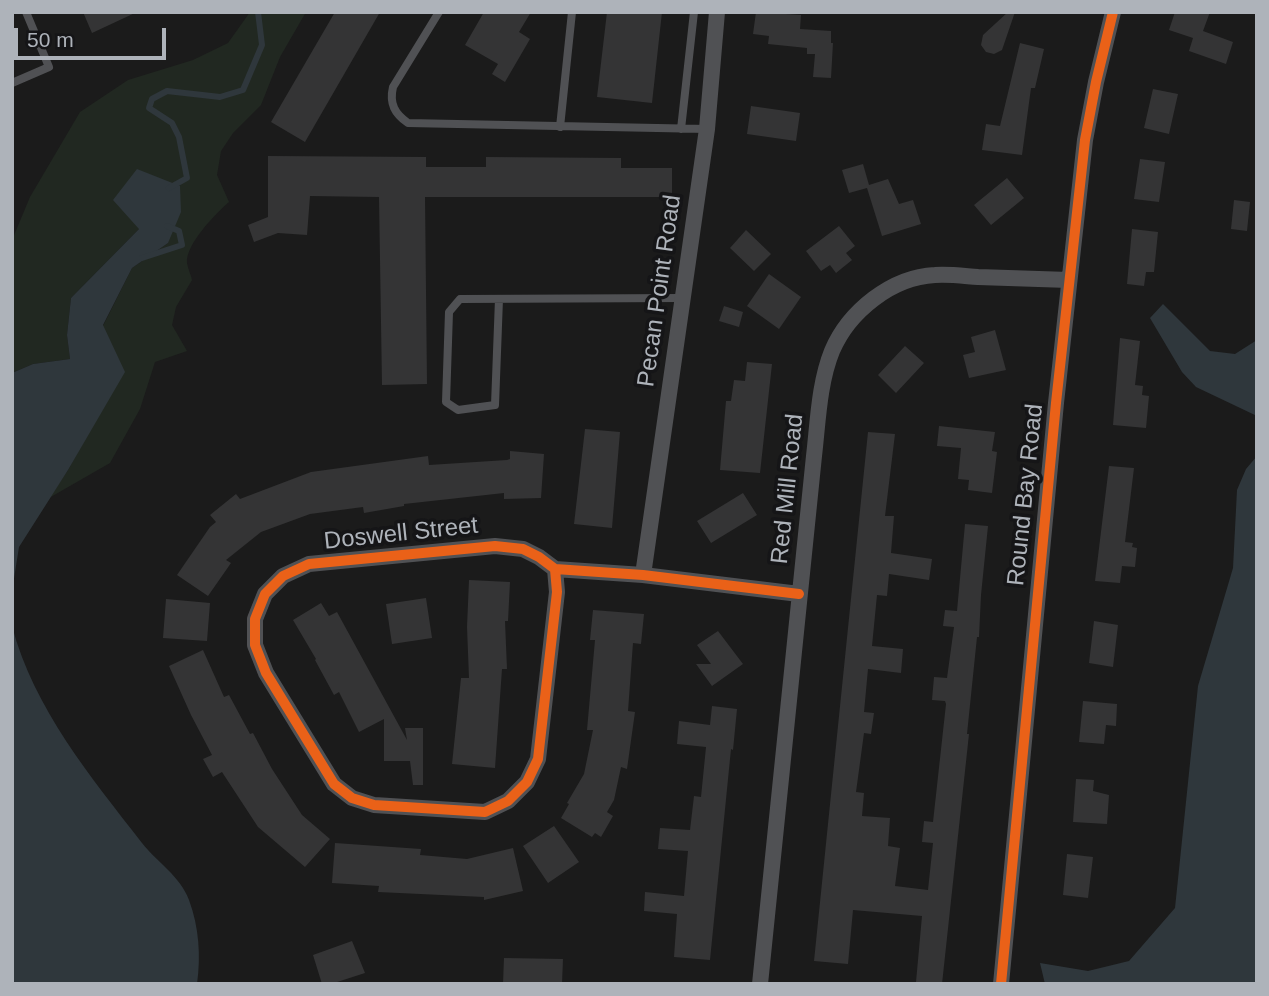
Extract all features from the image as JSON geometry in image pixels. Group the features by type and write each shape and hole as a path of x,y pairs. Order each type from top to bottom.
{"street":[{"name":"Pecan Point Road","path":"643,575 706,130 717,12"},
{"name":"Round Bay Road","path":"1000,984 1085,140 1113,12"},
{"name":"Red Mill Road","path":"760,984 799,594 824,379 832,351 844,329 863,307 905,282 934,275 1069,280"},
{"name":"Doswell Street","path":"555,569 557,592 538,759 527,782 508,801 485,812 374,805 352,798 334,784 266,673 255,645 255,619 265,594 283,576 309,564 495,546 523,549 555,569 643,575 799,594"}],"lane":[{"path":"12,83 49,67 26,12"},
{"path":"439,12 393,87 393,107 399,117 408,123 706,130"},
{"path":"560,127 572,12"},
{"path":"681,129 694,12"},
{"path":"499,299 495,405 458,410 446,402 449,312 460,299 682,298"}],"shaded area":[{"path":"250,12 306,12 280,57 261,105 233,133 221,151 217,175 229,202 209,221 191,247 187,263 192,280 176,307 172,325 187,351 155,362 140,409 110,463 49,498 94,423 103,326 132,268 168,243 139,229 71,298 67,335 70,359 33,364 12,373 12,240 30,197 80,112 128,80 193,60 228,43"},
{"path":"137,169 180,186 181,212 168,243 132,268 103,325 125,372 19,547 12,591 12,373 33,364 70,359 67,335 71,298 139,229 113,200"},
{"path":"1163,304 1210,351 1235,354 1257,340 1257,416 1196,387 1182,372 1150,318"},
{"path":"1257,456 1257,984 1045,984 1040,963 1088,971 1129,961 1175,908 1198,686 1233,568 1237,490 1246,469"},
{"path":"12,626 34,686 66,741 142,843 185,891 197,931 197,984 12,984"}],"building":[{"path":"83,12 137,12 92,33"},
{"path":"335,12 380,12 305,142 271,122"},
{"path":"484,12 531,12 519,32 530,39 505,82 492,74 498,64 465,45"},
{"path":"607,12 662,12 652,103 597,97"},
{"path":"756,12 801,15 800,29 831,31 831,78 813,77 815,54 807,54 807,48 768,44 769,36 753,34"},
{"path":"1008,12 1015,12 1002,50 994,54 986,52 981,45 983,35"},
{"path":"1175,12 1210,12 1203,31 1233,42 1226,64 1189,51 1193,38 1169,30"},
{"path":"1020,43 1044,49 1035,88 1031,88 1022,155 982,150 986,124 1000,126"},
{"path":"1153,89 1178,94 1169,134 1144,128"},
{"path":"751,106 800,113 796,141 747,134"},
{"path":"268,156 426,157 426,167 486,167 486,157 621,158 621,168 672,168 672,197 425,197 427,384 382,385 379,197 310,196 307,235 278,233 254,242 248,225 268,217"},
{"path":"1140,159 1165,162 1159,202 1134,199"},
{"path":"863,164 869,185 888,179 899,204 913,200 921,224 882,236 867,188 849,193 842,170"},
{"path":"1007,178 1024,198 991,225 974,205"},
{"path":"1234,200 1250,202 1247,231 1231,229"},
{"path":"839,226 855,246 846,253 852,260 836,273 830,265 821,271 806,251"},
{"path":"1132,229 1158,232 1154,272 1146,272 1144,286 1127,284"},
{"path":"746,230 771,254 754,271 730,248"},
{"path":"769,274 801,297 779,329 747,306"},
{"path":"724,306 743,312 739,327 719,321"},
{"path":"995,330 1006,370 969,378 963,355 975,352 971,337"},
{"path":"1120,338 1140,341 1135,385 1143,386 1142,395 1149,396 1146,428 1113,425"},
{"path":"905,346 924,363 896,393 878,375"},
{"path":"747,362 772,364 760,473 720,470 726,401 731,401 734,380 745,381"},
{"path":"939,426 995,432 992,451 997,452 992,493 968,490 969,480 958,479 961,448 937,446"},
{"path":"585,429 620,432 612,528 574,524"},
{"path":"868,432 895,434 885,516 894,516 891,553 932,559 929,580 889,574 887,596 877,595 872,646 903,649 901,673 868,669 864,712 874,713 871,734 864,733 856,792 864,793 862,816 890,818 888,846 900,848 895,886 928,890 933,843 922,842 924,821 933,822 946,704 945,701 932,700 934,677 947,678 954,627 943,626 945,610 957,611 965,524 988,526 979,637 942,984 916,982 922,916 853,910 848,964 814,961"},
{"path":"510,451 544,454 541,498 504,499 504,493 404,504 364,513 363,507 310,514 261,532 226,560 231,563 208,596 177,575 216,522 210,515 236,494 240,499 311,472 428,456 429,465 507,460 510,459"},
{"path":"1109,466 1134,468 1125,542 1133,543 1132,547 1137,548 1135,567 1122,566 1120,583 1095,581"},
{"path":"743,493 757,515 711,543 697,521"},
{"path":"469,580 510,582 508,621 505,621 507,669 502,669 495,768 452,764 461,678 469,678"},
{"path":"426,598 432,638 392,644 386,604"},
{"path":"166,599 210,603 207,641 163,638"},
{"path":"321,603 329,616 337,612 407,740 405,728 423,728 423,785 413,785 410,761 384,761 384,719 359,732 339,692 334,695 293,620"},
{"path":"593,610 644,614 641,644 633,643 628,711 635,712 627,769 621,767 614,800 607,812 613,816 601,837 595,833 592,837 561,818 584,774 593,730 587,730 595,640 590,640"},
{"path":"1094,621 1118,625 1113,667 1089,663"},
{"path":"718,631 743,664 712,686 696,664 711,664 697,645"},
{"path":"203,650 224,697 229,695 250,734 253,733 272,769 302,815 330,839 305,867 258,827 222,772 213,777 203,759 212,755 169,666"},
{"path":"1083,701 1117,704 1116,726 1106,725 1104,744 1079,742"},
{"path":"712,706 737,709 710,960 674,957 677,914 644,911 645,892 684,896 688,851 658,849 660,828 690,830 694,796 701,797 706,747 677,744 679,721 710,725"},
{"path":"1076,779 1094,780 1093,791 1109,795 1107,824 1073,822"},
{"path":"554,826 579,862 548,883 523,846"},
{"path":"335,843 421,849 420,855 467,859 513,848 523,891 484,900 484,897 378,892 379,886 332,883"},
{"path":"1067,854 1093,857 1088,898 1063,895"},
{"path":"352,941 365,973 331,984 322,984 313,955"},
{"path":"504,958 563,959 562,984 503,984"}],"waterway":[{"path":"169,188 187,178 179,137 172,123 149,108 152,99 167,91 220,97 243,90 262,45 258,12"},
{"path":"142,258 182,245 179,231 167,226"}],"cycle path":[{"path":"1001,984 1056,403 1085,140 1113,12"},
{"path":"555,569 557,592 538,759 527,782 508,801 485,812 374,805 352,798 334,784 266,673 255,645 255,619 265,594 283,576 309,564 495,546 523,549 555,569 643,575 799,594"}]}
